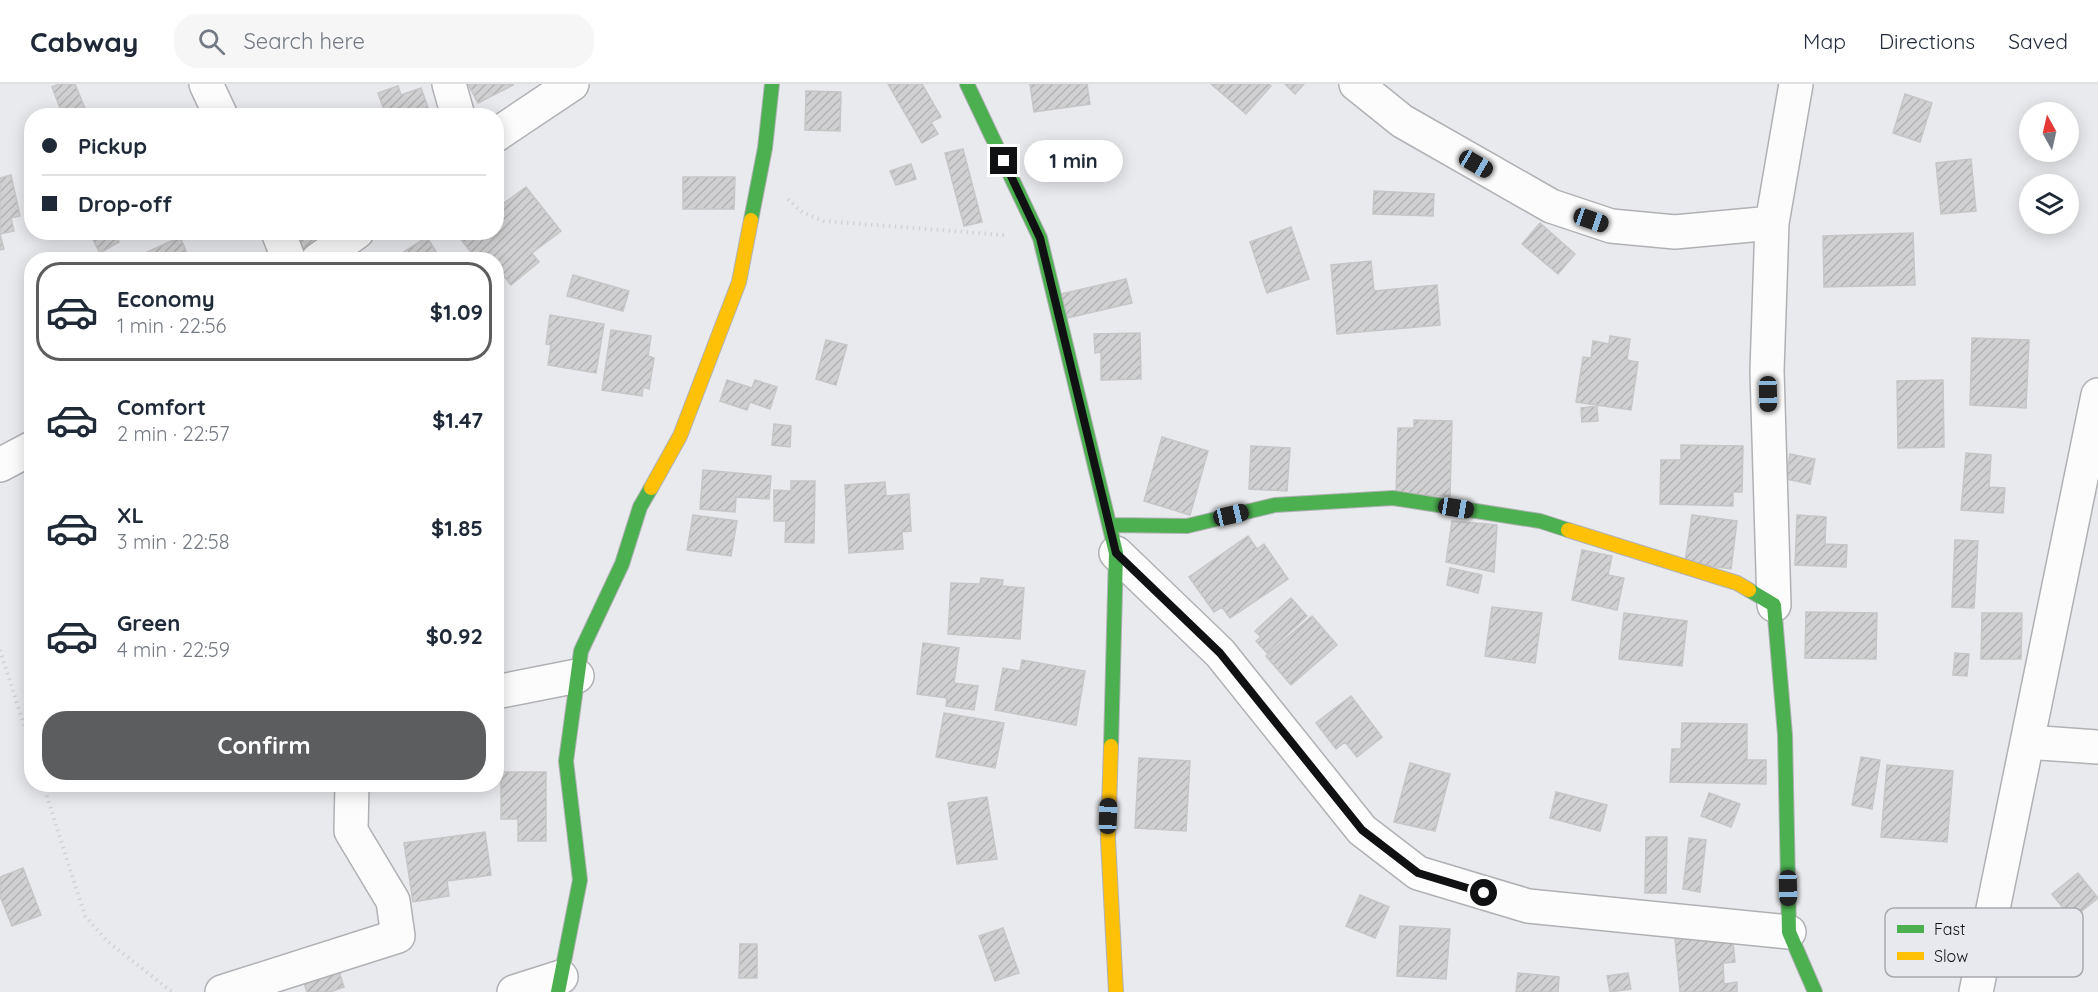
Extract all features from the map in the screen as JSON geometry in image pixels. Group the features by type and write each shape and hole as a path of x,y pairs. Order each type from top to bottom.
{"street":[{"path":"206,84 216,108"},
{"path":"449,84 456,108"},
{"path":"514,992 560,984 580,880 566,761 580,651 622,564 640,507 680,436 739,282 760,174 772,84"},
{"path":"967,84 1040,238 1113,539 1108,839 1116,992"},
{"path":"1356,84 1402,121 1551,206 1611,226 1675,232 1772,223"},
{"path":"1796,84 1772,223 1767,371 1774,605 1785,735 1789,932 1815,992"},
{"path":"504,129 561,87"},
{"path":"329,252 346,240"},
{"path":"1993,908 2098,394"},
{"path":"0,465 24,452"},
{"path":"1113,539 1275,505 1393,498 1540,521 1737,583 1774,605"},
{"path":"1113,539 1220,653 1362,830 1418,873 1528,906 1789,932"},
{"path":"504,690 577,676"},
{"path":"2027,742 2098,747"},
{"path":"222,992 398,936 393,901 351,831 352,792"},
{"path":"1976,992 1979,977"}],"path":[{"path":"760,174 803,213 824,221 1040,238"},
{"path":"0,650 24,725"},
{"path":"46,792 85,916 107,941 172,992"}],"building":[{"path":"59,84 75,84 85,108 60,108 52,87"},
{"path":"468,84 513,84 513,85 478,103"},
{"path":"888,84 922,84 941,117 931,122 938,134 922,143"},
{"path":"1030,84 1087,84 1090,104 1034,112"},
{"path":"1211,84 1269,84 1271,86 1246,114"},
{"path":"1285,84 1304,84 1295,94"},
{"path":"398,86 401,95 421,88 428,108 383,108 378,93"},
{"path":"806,91 841,92 840,131 805,130"},
{"path":"1905,94 1932,103 1920,142 1893,133"},
{"path":"963,149 982,222 964,226 945,153"},
{"path":"1971,159 1976,211 1941,214 1936,163"},
{"path":"911,164 916,179 896,185 890,171"},
{"path":"11,175 20,216 11,218 14,231 0,234 0,178"},
{"path":"683,177 735,177 734,209 683,209"},
{"path":"526,187 561,231 532,253 539,262 511,285 504,276 504,252 471,252 462,240 504,240 504,203"},
{"path":"1374,191 1434,194 1433,216 1373,214"},
{"path":"1540,223 1575,254 1558,274 1522,244"},
{"path":"1291,227 1309,279 1267,293 1250,242"},
{"path":"1913,233 1915,285 1824,287 1823,236"},
{"path":"0,234 4,249 0,250"},
{"path":"93,240 118,240 119,242 99,252"},
{"path":"173,240 181,240 187,252 147,252"},
{"path":"296,240 316,240 302,250"},
{"path":"422,240 429,240 436,252 404,252"},
{"path":"1371,261 1374,291 1437,285 1440,325 1337,334 1331,265"},
{"path":"573,275 629,291 623,311 567,296"},
{"path":"1126,279 1132,303 1067,318 1061,294"},
{"path":"550,315 604,324 596,373 548,365 551,345 546,344"},
{"path":"611,330 651,336 648,356 654,358 649,389 643,387 642,396 602,390"},
{"path":"1140,333 1141,379 1101,380 1101,352 1095,353 1094,334"},
{"path":"1610,336 1630,339 1627,360 1638,362 1631,410 1576,402 1583,357 1591,358 1593,341 1609,344"},
{"path":"1972,338 2029,340 2026,408 1970,405"},
{"path":"826,340 847,345 836,385 816,379"},
{"path":"727,380 752,388 755,380 777,387 770,409 750,402 747,410 720,401"},
{"path":"1943,380 1944,447 1898,448 1897,381"},
{"path":"1597,406 1598,421 1582,422 1581,408"},
{"path":"1414,420 1452,421 1450,496 1396,495 1398,428 1414,428"},
{"path":"774,424 791,426 790,447 772,445"},
{"path":"1162,437 1208,451 1190,515 1144,501"},
{"path":"1681,445 1743,446 1742,492 1733,492 1733,506 1660,504 1661,460 1681,460"},
{"path":"1251,446 1290,448 1287,491 1249,489"},
{"path":"1966,453 1991,455 1989,487 2005,488 2003,513 1961,510"},
{"path":"1790,454 1815,459 1810,484 1786,479"},
{"path":"703,470 771,476 769,499 736,497 735,512 700,509"},
{"path":"791,481 815,481 814,543 785,542 786,521 774,521 774,490 791,491"},
{"path":"885,482 886,496 909,494 911,531 902,532 903,549 849,553 845,485"},
{"path":"693,515 737,521 731,556 687,550"},
{"path":"1692,515 1737,521 1731,569 1685,562"},
{"path":"1797,515 1826,517 1825,544 1847,545 1846,567 1795,565"},
{"path":"1452,521 1497,525 1494,572 1446,562"},
{"path":"1248,536 1257,549 1264,544 1288,579 1230,618 1222,607 1214,612 1189,577"},
{"path":"1955,540 1978,541 1974,608 1952,607"},
{"path":"1582,550 1612,556 1608,575 1624,578 1617,610 1572,600"},
{"path":"1450,568 1482,575 1478,593 1447,585"},
{"path":"981,578 1003,580 1002,586 1024,588 1020,639 948,634 951,583 980,584"},
{"path":"1291,598 1307,616 1267,653 1256,641 1261,637 1255,631"},
{"path":"1492,607 1542,613 1535,663 1485,656"},
{"path":"1806,612 1877,613 1876,659 1805,658"},
{"path":"1624,613 1687,621 1682,666 1619,659"},
{"path":"1982,613 2022,613 2021,659 1981,659"},
{"path":"1312,616 1337,645 1291,685 1266,656"},
{"path":"923,643 959,648 954,683 978,686 974,710 946,706 947,698 917,694"},
{"path":"1955,653 1969,654 1967,676 1953,675"},
{"path":"1022,660 1085,671 1076,725 995,710 1003,668 1020,671"},
{"path":"1351,696 1382,737 1357,757 1345,742 1336,749 1316,723"},
{"path":"944,713 1004,723 995,768 936,757"},
{"path":"1682,723 1747,724 1747,760 1766,760 1766,784 1670,782 1672,749 1681,749"},
{"path":"1861,757 1880,760 1872,809 1852,805"},
{"path":"1139,758 1190,761 1186,831 1135,828"},
{"path":"1410,763 1450,774 1435,831 1394,822"},
{"path":"1887,765 1953,771 1947,842 1881,837"},
{"path":"504,772 546,772 546,841 518,841 518,819 501,819"},
{"path":"1556,792 1607,805 1600,831 1550,818"},
{"path":"1709,793 1740,804 1731,827 1701,816"},
{"path":"987,797 997,859 957,864 948,803"},
{"path":"485,832 491,875 447,881 449,896 413,902 404,843"},
{"path":"1646,837 1667,837 1666,893 1645,893"},
{"path":"1689,838 1706,840 1700,892 1683,889"},
{"path":"23,868 41,915 12,926 0,896 0,877"},
{"path":"2078,873 2098,898 2083,910 2083,908 2063,908 2052,894"},
{"path":"1360,895 1389,907 1375,938 1346,926"},
{"path":"1400,926 1450,929 1446,979 1397,976"},
{"path":"1003,928 1019,973 995,981 979,936"},
{"path":"1732,933 1735,962 1723,963 1724,984 1737,982 1737,992 1680,992 1675,939"},
{"path":"740,944 757,944 757,978 739,978"},
{"path":"339,971 344,987 330,992 307,992 304,983"},
{"path":"1518,973 1559,977 1558,992 1516,992"},
{"path":"1628,973 1631,989 1610,992 1607,976"}],"traffic: fast":[{"path":"751,220 765,148 772,84"},
{"path":"967,84 1040,238 1116,553 1111,746"},
{"path":"558,992 580,880 566,761 581,651 622,564 640,507 651,488"},
{"path":"1111,525 1187,526 1275,505 1393,498 1540,521 1568,530"},
{"path":"1749,590 1774,605 1785,735 1789,932 1815,992"}],"traffic: slow":[{"path":"651,488 680,436 739,282 751,220"},
{"path":"1568,530 1737,583 1749,590"},
{"path":"1111,746 1108,839 1116,992"}],"route":[{"path":"1004,161 1040,238 1116,553 1220,653 1362,830 1418,873 1484,893"}]}
